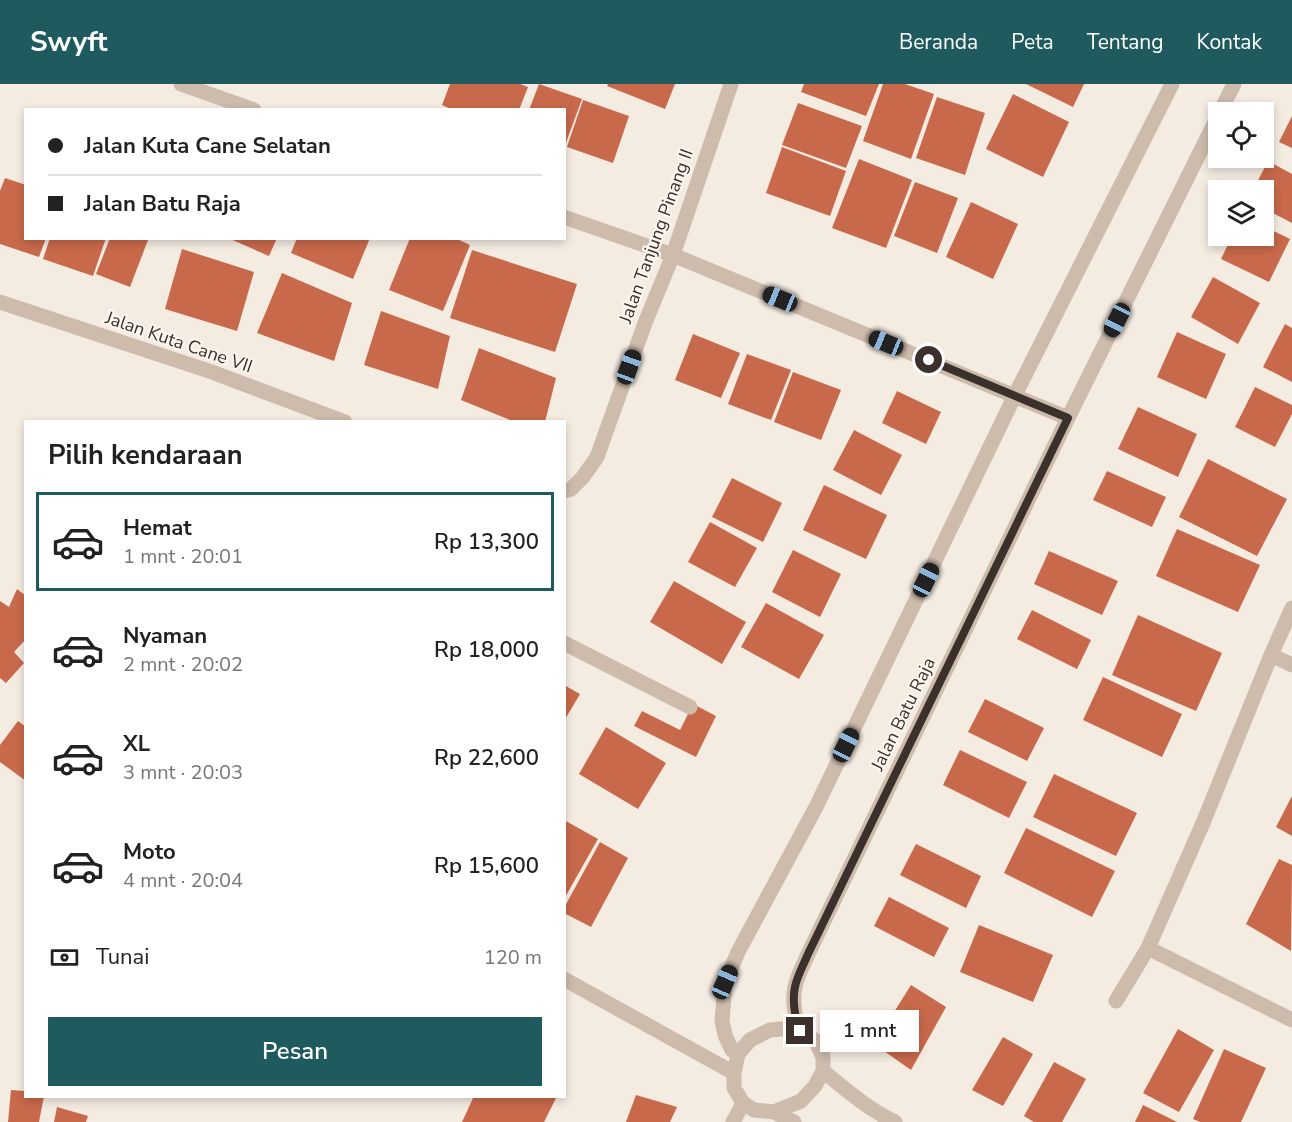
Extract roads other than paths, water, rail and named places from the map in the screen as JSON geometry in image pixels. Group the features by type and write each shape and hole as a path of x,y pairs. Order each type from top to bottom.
{"street":[{"path":"181,84 248,108"},
{"name":"Jalan Tanjung Pinang II","path":"566,490 571,489 583,477 597,457 645,322 673,255 731,84"},
{"path":"738,1054 732,1050 722,1021 725,982 738,952 816,807 1015,395 1172,84"},
{"name":"Jalan Batu Raja","path":"1225,102 1234,84"},
{"name":"Jalan Batu Raja","path":"800,1031 794,1002 795,986 808,954 1068,418 1208,136"},
{"path":"566,218 673,255 1068,418"},
{"name":"Jalan Kuta Cane VII","path":"0,302 209,371 340,420"},
{"path":"1116,1001 1148,948 1203,823 1292,608"},
{"path":"566,645 690,707"},
{"path":"1271,656 1292,665"},
{"path":"1148,948 1292,1020"},
{"path":"566,980 734,1073"},
{"path":"774,1112 801,1101 815,1086 823,1071 823,1057 815,1041 800,1031 770,1030 750,1040 738,1054 734,1073 734,1088 743,1103 754,1110 774,1112 794,1122"},
{"path":"823,1071 854,1097 895,1122"},
{"path":"732,1122 743,1103"}]}
